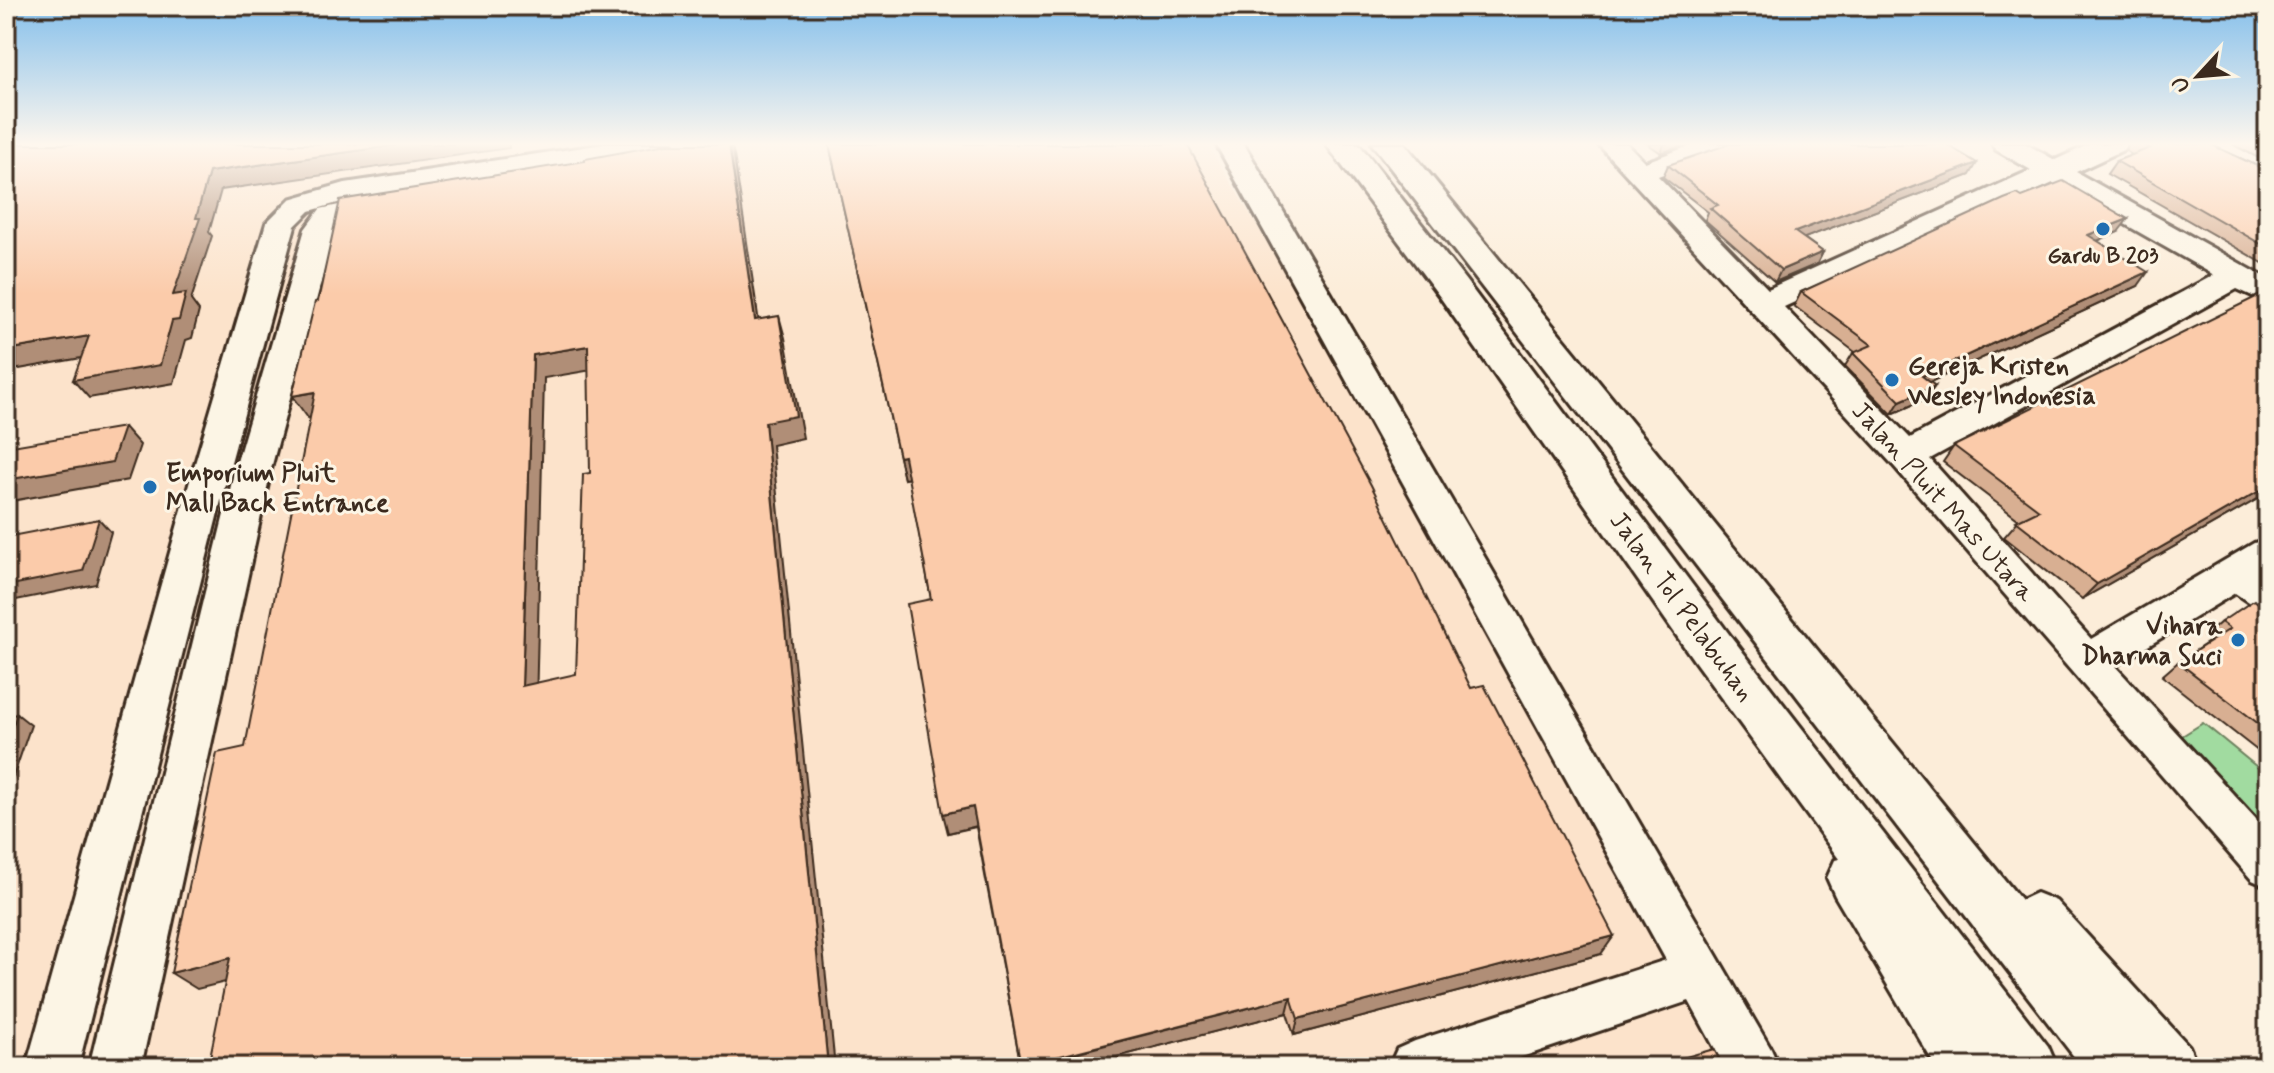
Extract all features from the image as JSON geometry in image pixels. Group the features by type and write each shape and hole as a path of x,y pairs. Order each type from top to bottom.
{"highway":[{"path":"1361,194 1453,289"},
{"name":"Jalan Tol Pelabuhan","path":"1380,194 1453,289 1712,648 2027,1067"},
{"name":"Jalan Tol Pelabuhan","path":"1428,194 1844,718"},
{"path":"1446,194 1524,314"},
{"path":"1712,648 1970,1067"},
{"path":"1844,718 2119,1067"},
{"path":"1844,718 2106,995 2168,1067"}],"street":[{"path":"52,1067 209,477 278,232 286,216 300,205 338,194"},
{"path":"286,216 327,217 436,194"},
{"path":"1258,194 1753,1067"},
{"name":"Jalan Pluit Mas Utara","path":"1660,194 1906,456 2268,865"},
{"path":"1763,304 1998,194"},
{"path":"2095,194 2268,293"},
{"path":"115,1067 254,465 320,229 327,217"},
{"path":"1906,456 2237,276"},
{"path":"2087,662 2257,574"},
{"path":"1415,1067 1698,974"}],"shaded area":[{"path":"6,194 1238,194 1774,1067 6,1067"}],"green space":[{"path":"2203,723 2268,776 2268,832 2166,746"}],"building":[{"path":"6,194 203,194 196,218 200,218 173,295 186,293 179,320 172,321 160,365 73,380 89,336 6,350"},
{"path":"377,194 736,194 755,320 779,316 796,416 765,422 828,1067 208,1067 230,958 171,973 217,753 245,747 315,392 292,396 315,302 318,301 340,200","holes":["588,346 590,473 583,474 576,674 522,686 533,355"]},
{"path":"840,194 1214,194 1371,485 1471,688 1484,685 1614,936 1298,1019 1291,997 1021,1066 973,807 943,814 907,604 931,599 904,456 899,457"},
{"path":"1704,194 1895,194 1795,232 1823,252 1781,270 1710,208 1718,205"},
{"path":"2017,194 2022,197 2029,194 2085,194 2128,219 2088,235 2148,272 1922,376 1935,386 1900,401 1853,353 1872,345 1801,292 2004,199"},
{"path":"2174,194 2268,194 2268,248"},
{"path":"2266,292 2268,486 2097,584 2016,521 2039,510 1954,446"},
{"path":"124,427 112,462 6,480 6,447"},
{"path":"99,519 83,571 6,586 6,537"},
{"path":"2254,600 2268,610 2268,731 2178,662 2230,629 2221,622"},
{"path":"17,714 6,745 6,716"},
{"path":"1714,1049 1723,1067 1651,1067"}],"place":[{"name":"Gardu B 203","path":"2103,229"},
{"name":"Gereja Kristen Wesley Indonesia","path":"1892,380"},
{"name":"Emporium Pluit Mall Back Entrance","path":"150,487"},
{"name":"Vihara Dharma Suci","path":"2238,640"}]}
